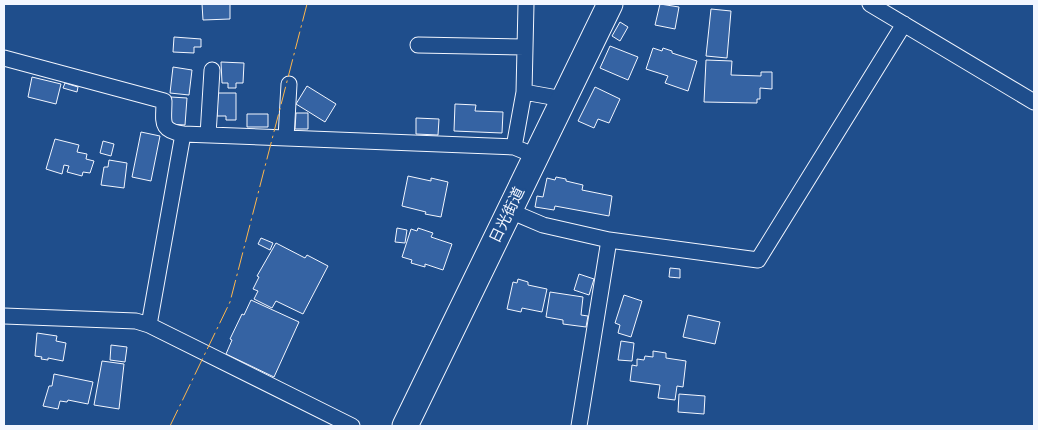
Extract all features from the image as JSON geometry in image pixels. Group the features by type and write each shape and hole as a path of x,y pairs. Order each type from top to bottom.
{"highway":[{"name":"日光街道","path":"405,426 610,4"}],"street":[{"path":"514,146 524,92 526,4"},
{"path":"870,4 1034,102"},
{"path":"510,211 543,225 609,240 758,260 904,24"},
{"path":"418,45 525,47"},
{"path":"4,58 164,101 164,123 171,132 183,134 514,146 536,156"},
{"path":"208,135 212,70"},
{"path":"286,138 290,84"},
{"path":"524,92 563,99"},
{"path":"149,325 183,134"},
{"path":"579,426 609,240"},
{"path":"4,316 136,321 149,325 352,426"}],"building":[{"path":"202,4 230,4 230,19 203,20"},
{"path":"660,4 679,7 675,29 655,25"},
{"path":"711,9 731,11 727,58 706,56"},
{"path":"620,22 628,27 620,41 612,36"},
{"path":"174,37 201,39 201,47 194,47 194,53 173,52"},
{"path":"610,46 638,57 628,80 600,68"},
{"path":"653,48 662,51 663,48 697,61 688,91 665,83 668,76 646,69"},
{"path":"706,60 732,61 731,75 761,76 761,72 772,72 772,89 760,88 760,99 757,99 757,103 704,102"},
{"path":"221,62 244,63 243,83 236,83 236,88 228,88 228,83 222,83"},
{"path":"173,67 192,70 189,95 170,93"},
{"path":"32,77 61,84 56,104 28,97"},
{"path":"65,83 78,87 77,92 63,88"},
{"path":"307,86 336,104 325,122 296,104"},
{"path":"595,87 620,99 609,123 598,119 594,128 578,121"},
{"path":"218,93 236,93 236,120 226,120 226,116 217,116"},
{"path":"171,97 187,98 185,125 169,124"},
{"path":"455,104 476,105 475,111 503,112 502,133 454,131"},
{"path":"296,113 308,113 308,129 295,129"},
{"path":"247,114 268,114 268,127 247,127"},
{"path":"416,118 439,119 438,135 416,134"},
{"path":"141,132 160,136 151,181 132,177"},
{"path":"55,139 79,145 77,152 87,154 86,159 94,161 90,173 83,172 82,176 67,172 69,166 64,165 62,174 46,169"},
{"path":"103,141 114,144 111,156 100,153"},
{"path":"109,160 127,163 124,188 101,185 104,167 108,167"},
{"path":"408,176 431,181 431,178 448,182 441,217 402,206"},
{"path":"556,177 583,185 582,190 612,196 609,216 555,206 554,210 535,207 537,196 543,197 547,178 555,180"},
{"path":"397,228 407,230 405,243 395,242"},
{"path":"418,228 433,233 431,237 452,244 443,270 425,264 425,267 411,263 412,260 402,257 411,229 417,231"},
{"path":"261,238 273,243 270,250 258,244"},
{"path":"276,243 305,258 307,255 328,266 303,314 276,301 272,308 254,299 258,291 253,289 259,277 257,276"},
{"path":"670,268 680,269 680,278 669,277"},
{"path":"579,274 594,279 589,295 574,290"},
{"path":"518,279 528,282 528,285 547,289 542,312 522,308 521,312 507,309 513,282 517,283"},
{"path":"550,292 583,297 581,315 588,316 586,327 563,324 563,320 546,317"},
{"path":"624,295 642,301 631,337 618,333 620,325 615,323"},
{"path":"251,300 299,322 274,377 226,354 232,340 230,339"},
{"path":"688,315 720,322 715,344 683,337"},
{"path":"37,333 57,336 56,341 66,343 63,361 48,358 48,360 41,359 42,357 35,356"},
{"path":"621,341 634,343 632,361 618,360"},
{"path":"111,345 127,347 125,362 110,360"},
{"path":"653,351 666,353 666,358 686,361 683,387 677,386 675,400 658,398 660,385 630,381 632,365 637,366 637,359 644,360 645,356 653,357"},
{"path":"102,361 124,364 119,409 94,405"},
{"path":"54,374 93,382 88,404 68,400 67,402 60,401 58,409 43,406 49,386 52,386"},
{"path":"679,394 705,396 704,414 678,412"}],"power":[{"path":"170,426 230,302 307,4"}]}
